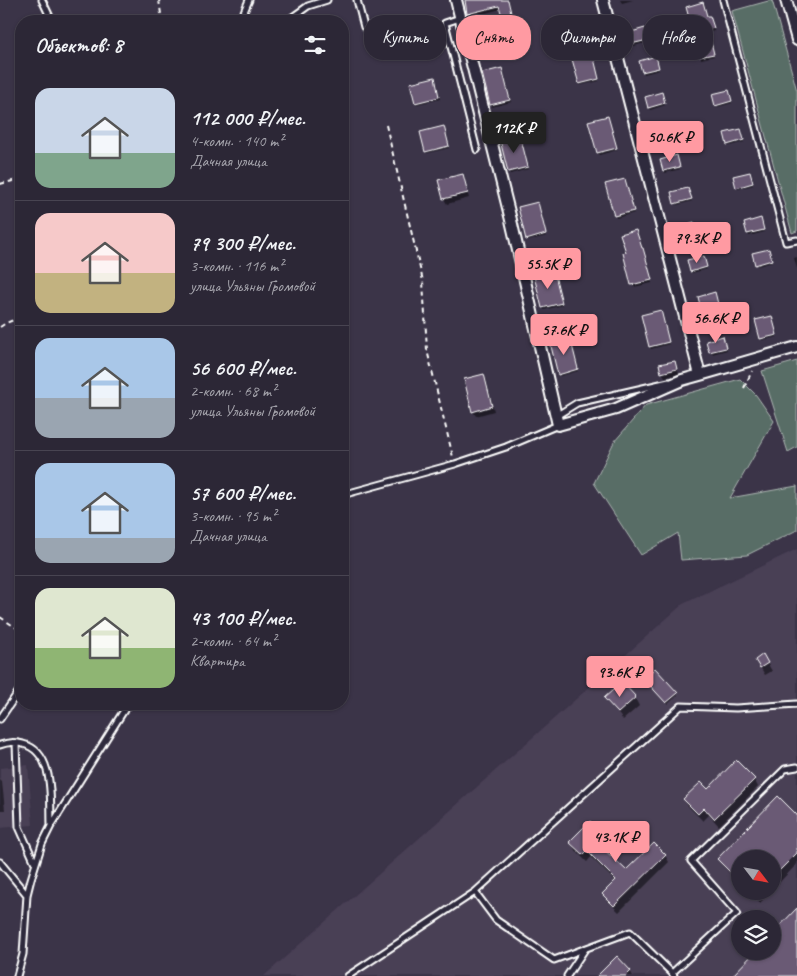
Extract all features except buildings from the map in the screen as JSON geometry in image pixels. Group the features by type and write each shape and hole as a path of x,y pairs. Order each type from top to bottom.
{"street":[{"path":"456,0 459,15"},
{"path":"603,0 700,375"},
{"path":"786,0 797,40"},
{"path":"471,60 511,220 557,420 616,408 682,380 797,348"}],"lane":[{"path":"42,0 49,15"},
{"path":"242,15 248,0"},
{"path":"295,15 308,6 326,0"},
{"path":"357,0 364,27"},
{"path":"723,0 786,242 797,240"},
{"path":"456,19 445,23 477,150"},
{"path":"349,494 455,464 506,447 557,420 577,403 661,383 682,380"},
{"path":"0,719 15,697"},
{"path":"348,976 475,892 681,706 736,708 797,704"},
{"path":"17,976 23,954 27,895 35,863 51,826 124,710"},
{"path":"0,745 11,741 32,746 42,758 48,776 51,826"},
{"path":"16,742 19,827 35,863"},
{"path":"475,892 496,920 554,960 630,932 673,975 737,913 691,861 785,769 797,767"},
{"path":"0,862 27,895"},
{"path":"567,976 586,948"}],"path":[{"path":"159,0 161,15"},
{"path":"386,125 423,281 427,350 455,464"},
{"path":"0,184 15,180"},
{"path":"0,327 15,319"},
{"path":"744,388 754,366 755,359"},
{"path":"0,617 15,627"}],"shaded area":[{"path":"797,549 797,976 264,976 683,604"},
{"path":"28,765 33,825 0,828 0,768"}],"green space":[{"path":"772,0 797,91 797,231 792,233 732,11"},
{"path":"797,361 797,447 788,452 762,371"},
{"path":"740,379 756,395 774,421 730,498 797,486 797,530 747,555 681,560 678,533 641,555 594,483 614,442 646,405"}]}
